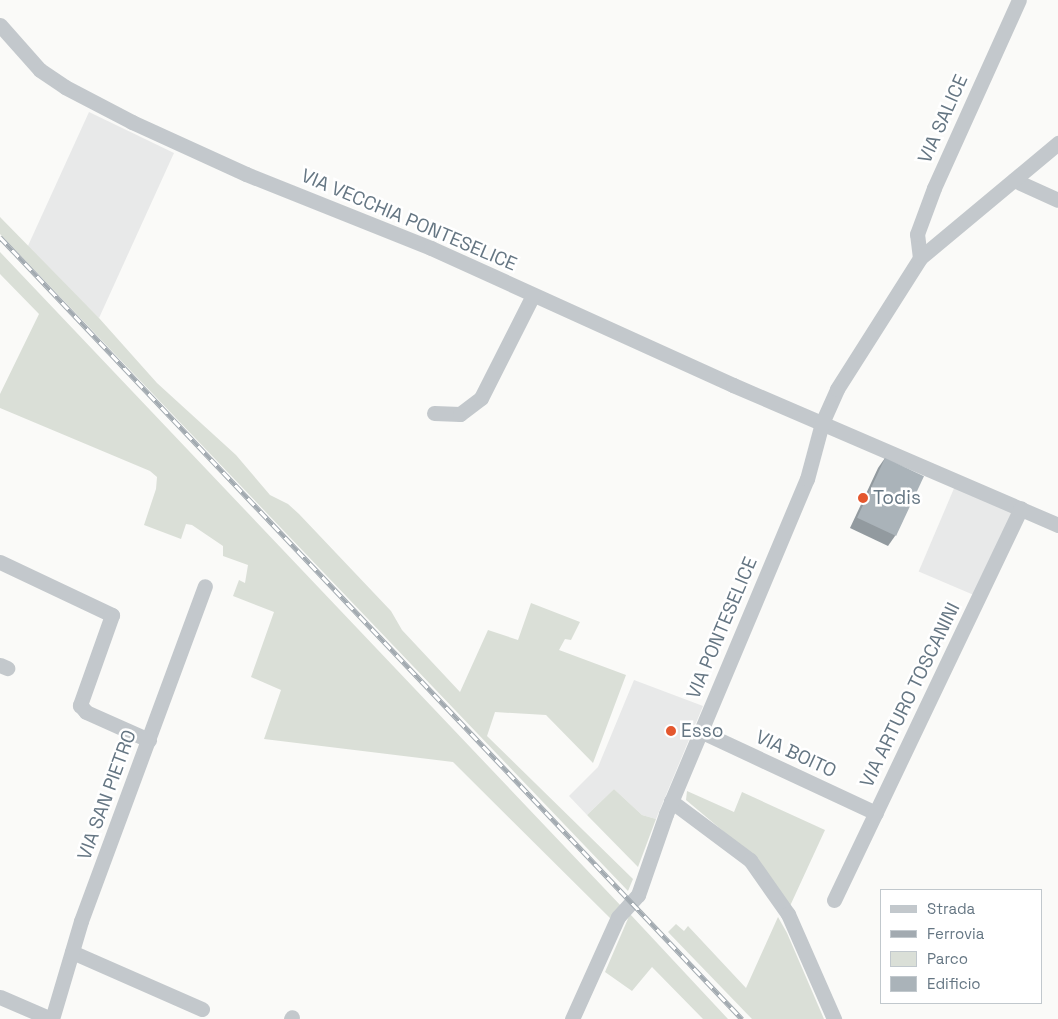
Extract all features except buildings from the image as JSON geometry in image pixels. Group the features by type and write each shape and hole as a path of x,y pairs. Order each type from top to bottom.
{"street":[{"name":"VIA SALICE","path":"920,258 917,234 934,188 1019,0"},
{"name":"VIA VECCHIA PONTESELICE","path":"0,25 40,70 64,88 132,122 246,174 431,248 822,423 1058,525"},
{"name":"VIA PONTESELICE","path":"572,1019 618,918 638,895 700,731 807,479 822,423 837,388 920,258 1058,143"},
{"path":"1014,180 1058,200"},
{"path":"434,413 460,414 481,398 533,295"},
{"name":"VIA ARTURO TOSCANINI","path":"834,900 1021,508"},
{"path":"0,562 112,614 80,705 86,712 149,740"},
{"name":"VIA SAN PIETRO","path":"52,1019 72,952 205,586"},
{"name":"VIA BOITO","path":"700,731 876,813"},
{"path":"672,801 750,860 788,914 834,1019"},
{"path":"72,952 202,1009"},
{"path":"0,997 52,1019"}],"shaded area":[{"path":"89,112 174,153 99,318 27,248"},
{"path":"955,486 1015,511 978,597 919,572"},
{"path":"634,680 703,706 656,819 642,815 614,789 587,815 569,796 598,767"}],"green space":[{"path":"0,217 99,318 157,383 236,455 270,495 288,504 299,514 391,611 402,630 460,692 488,630 518,640 531,603 580,622 571,640 565,639 559,650 626,675 593,763 546,715 495,712 487,736 633,879 628,891 0,234"},
{"path":"0,252 622,907 611,919 453,762 264,739 281,690 251,677 274,612 233,596 239,580 245,583 248,565 223,556 223,546 192,525 186,524 181,539 144,525 156,489 157,477 150,471 0,408 0,394 39,314 0,274"},
{"path":"614,789 642,815 656,819 638,867 587,815"},
{"path":"687,791 734,812 742,792 825,830 790,906 754,857 686,800"},
{"path":"630,914 728,1019 703,1019 652,967 632,991 605,972"},
{"path":"778,917 787,933 824,1019 752,1019 668,932 676,924 684,931 688,926 746,988"}],"railway":[{"path":"0,237 742,1019"}],"place":[{"name":"Todis","path":"863,498"},
{"name":"Esso","path":"671,731"}]}
